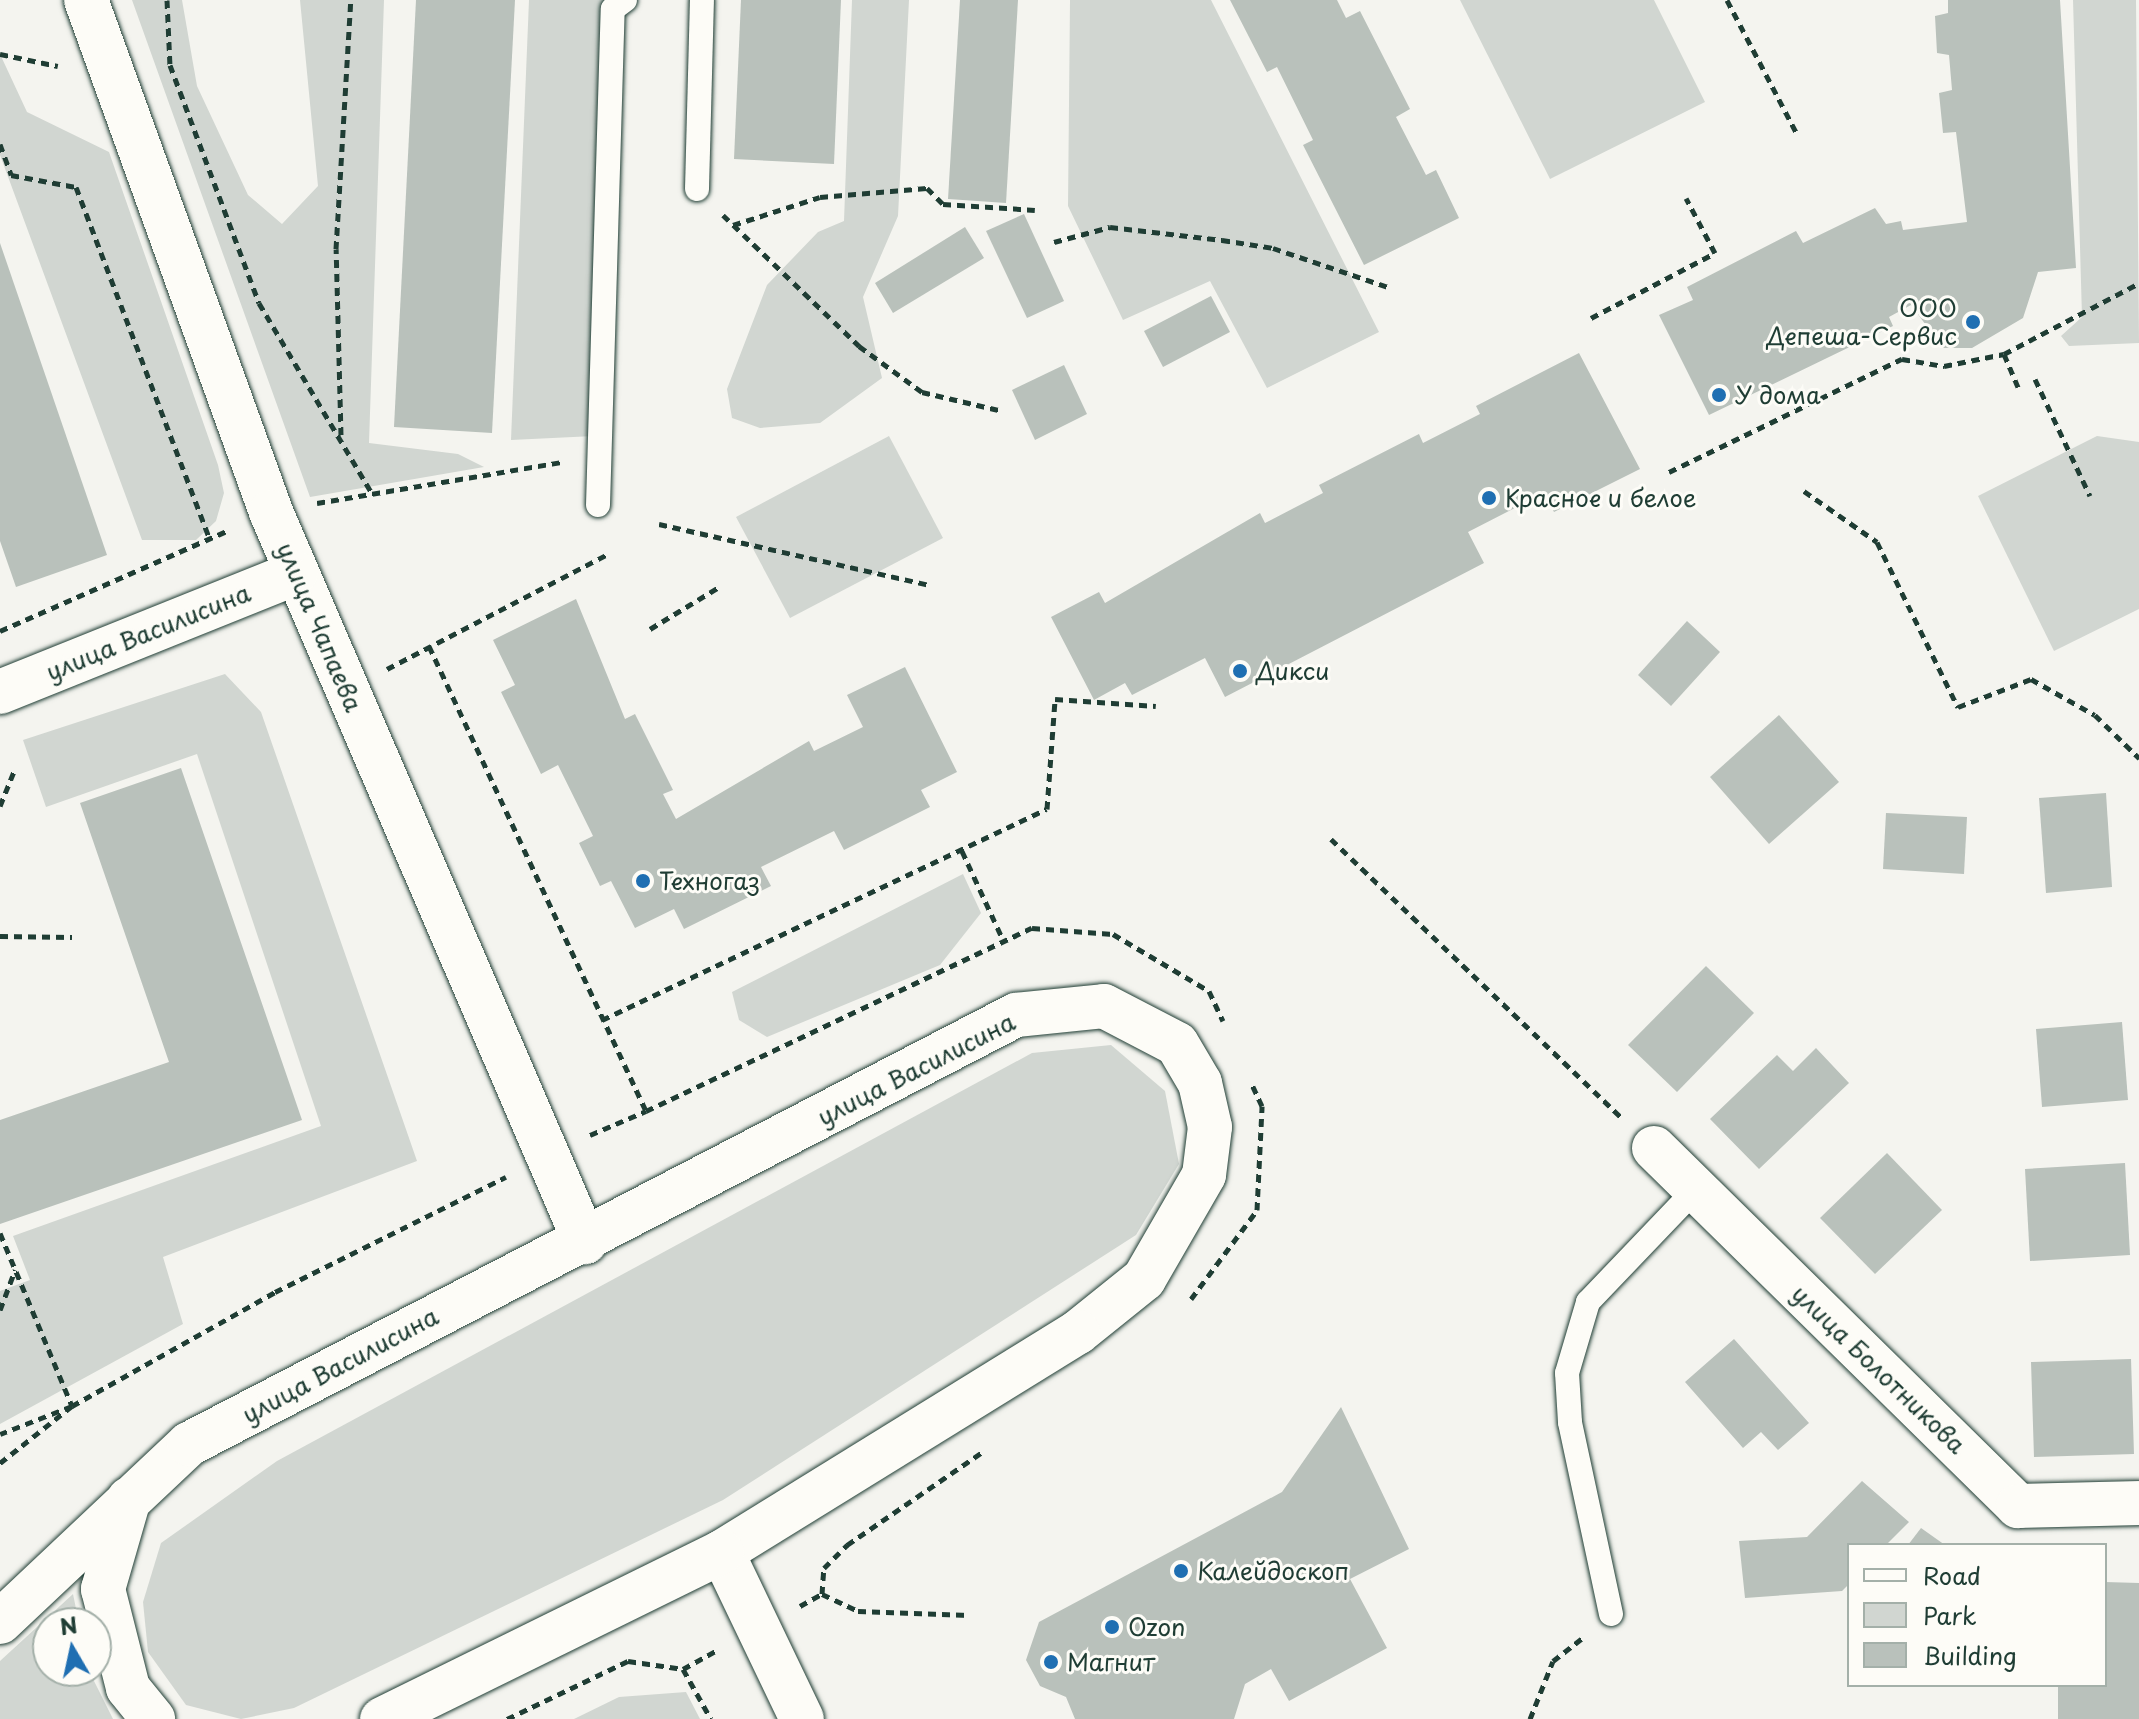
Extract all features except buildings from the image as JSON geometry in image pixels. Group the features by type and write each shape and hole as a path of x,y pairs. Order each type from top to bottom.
{"street":[{"name":"улица Чапаева","path":"86,0 288,508 296,573 585,1242"},
{"name":"улица Василисина","path":"0,692 296,573"},
{"name":"улица Василисина","path":"0,1622 189,1444 585,1242 1016,1015 1104,1006 1177,1044 1200,1083 1210,1127 1204,1175 1144,1279 1078,1332 722,1552 382,1719"},
{"name":"улица Болотникова","path":"1654,1148 2018,1506 2139,1503"},
{"path":"130,1497 103,1589 128,1688 153,1719"},
{"path":"722,1552 802,1719"}],"lane":[{"path":"598,505 613,9 625,0"},
{"path":"697,189 702,0"},
{"path":"1611,1614 1570,1422 1567,1373 1588,1302 1696,1189"}],"path":[{"path":"167,0 170,65 259,303 341,436 371,492"},
{"path":"341,436 336,249 351,0"},
{"path":"1727,0 1798,136"},
{"path":"0,144 11,175 76,187 209,538"},
{"path":"733,225 820,197 927,188 943,204 1035,210"},
{"path":"697,189 859,346 922,392 1003,411"},
{"path":"1591,318 1715,253 1686,198"},
{"path":"1054,242 1110,227 1222,240 1273,248 1391,288"},
{"path":"1669,472 1902,359 1944,366 2004,354 2139,283"},
{"path":"2004,354 2018,387"},
{"path":"2035,379 2090,496"},
{"path":"0,631 209,538 288,508 575,460 598,505"},
{"path":"1804,491 1877,542 1958,707 2031,679 2095,715 2139,758"},
{"path":"659,524 930,585"},
{"path":"348,691 610,553"},
{"path":"650,629 719,587"},
{"path":"429,646 522,834 602,1020 646,1111"},
{"path":"602,1020 1047,809 1055,699 1156,706"},
{"path":"0,806 15,769"},
{"path":"1331,839 1654,1148"},
{"path":"962,851 1004,942"},
{"path":"0,1434 72,1406 275,1292 547,1154 646,1111 1032,928 1113,934 1209,991 1229,1034"},
{"path":"0,936 72,937"},
{"path":"1188,1304 1257,1210 1262,1106 1249,1077"},
{"path":"0,1233 72,1406"},
{"path":"0,1310 15,1269"},
{"path":"0,1463 72,1406"},
{"path":"822,1594 824,1568 847,1545 988,1448"},
{"path":"822,1594 858,1611 969,1615"},
{"path":"507,1719 628,1661 683,1669 822,1594"},
{"path":"1530,1719 1553,1661 1611,1614"},
{"path":"683,1669 711,1719"}],"green space":[{"path":"132,0 182,0 197,86 248,195 282,224 318,186 300,0 384,0 369,443 458,454 484,467 310,497"},
{"path":"529,0 606,0 594,436 511,440"},
{"path":"852,0 909,0 898,216 863,297 882,378 820,423 760,428 732,418 727,389 767,285 818,232 844,221"},
{"path":"1070,0 1211,0 1379,332 1267,388 1210,281 1123,320 1068,206"},
{"path":"1460,0 1654,0 1705,102 1550,179"},
{"path":"2073,0 2136,0 2139,343 2069,346 2061,336 2082,317"},
{"path":"0,54 27,112 109,152 218,465 224,493 216,521 196,540 142,540 0,155"},
{"path":"889,436 943,538 790,618 736,517"},
{"path":"2097,436 2139,442 2139,609 2054,651 1978,496"},
{"path":"225,674 261,712 417,1161 163,1257 183,1324 0,1424 0,1291 30,1280 13,1236 321,1126 197,754 46,807 23,740"},
{"path":"963,874 981,913 940,965 767,1037 739,1020 732,992"},
{"path":"1111,1045 1165,1091 1179,1164 1136,1235 723,1500 294,1708 241,1719 186,1705 148,1652 143,1602 161,1543 277,1461 1032,1053"},
{"path":"73,1594 76,1607 59,1607"},
{"path":"32,1632 32,1687 97,1687 113,1719 0,1719 0,1661"},
{"path":"686,1692 700,1719 574,1719 619,1697"}],"place":[{"name":"ООО Депеша-Сервис","path":"1973,322"},
{"name":"У дома","path":"1719,395"},
{"name":"Красное и белое","path":"1489,498"},
{"name":"Дикси","path":"1240,671"},
{"name":"Техногаз","path":"643,881"},
{"name":"Калейдоскоп","path":"1181,1571"},
{"name":"Ozon","path":"1112,1627"},
{"name":"Магнит","path":"1051,1662"}]}
